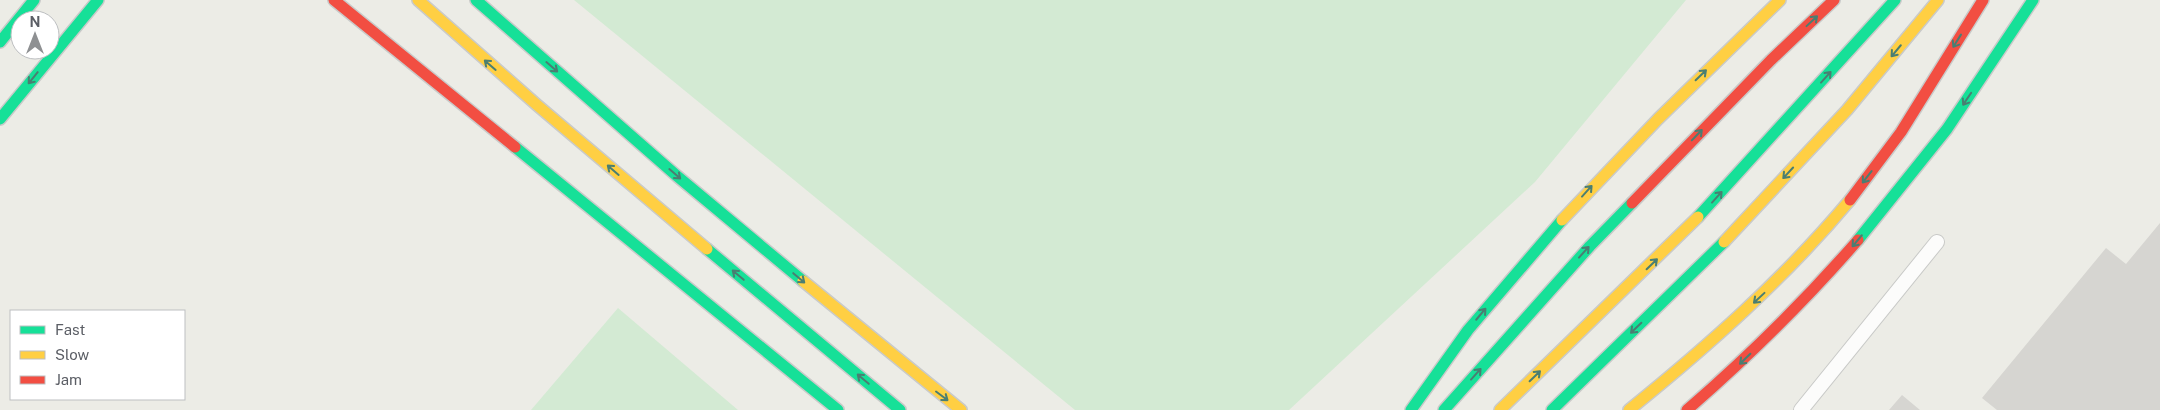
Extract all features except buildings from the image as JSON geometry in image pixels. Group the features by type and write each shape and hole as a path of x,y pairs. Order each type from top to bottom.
{"street":[{"path":"0,42 34,0"},
{"path":"0,119 98,0"},
{"path":"334,0 838,410"},
{"path":"418,0 486,61 667,216 900,410"},
{"path":"476,0 678,176 924,382 961,410"},
{"path":"1412,410 1468,331 1535,249 1600,176 1674,100 1780,0"},
{"path":"1444,410 1590,246 1771,60 1834,0"},
{"path":"1500,410 1684,233 1895,0"},
{"path":"1552,410 1709,258 1847,110 1938,0"},
{"path":"1630,410 1701,352 1772,286 1832,221 1888,151 1983,0"},
{"path":"1687,410 1723,380 1784,321 1846,253 1947,128 2033,0"}],"lane":[{"path":"1801,410 1937,242"}],"green space":[{"path":"574,0 1686,0 1535,182 1289,410 1075,410"},
{"path":"618,308 738,410 531,410"}],"traffic: fast":[{"path":"0,42 34,0"},
{"path":"0,119 98,0"},
{"path":"476,0 677,176 803,281"},
{"path":"1698,217 1895,0"},
{"path":"1858,240 1947,129 2033,0"},
{"path":"515,147 838,410"},
{"path":"1444,410 1590,246 1632,203"},
{"path":"1411,410 1468,330 1562,220"},
{"path":"1552,410 1724,242"},
{"path":"707,249 900,410"}],"traffic: slow":[{"path":"418,0 537,105 707,249"},
{"path":"1562,220 1658,119 1780,0"},
{"path":"1724,242 1847,110 1938,0"},
{"path":"1629,410 1744,311 1799,257 1850,200"},
{"path":"1500,410 1698,217"},
{"path":"803,281 961,410"}],"traffic: jam":[{"path":"334,0 515,147"},
{"path":"1632,203 1771,60 1834,0"},
{"path":"1850,200 1901,132 1983,0"},
{"path":"1687,410 1776,328 1858,240"}]}
